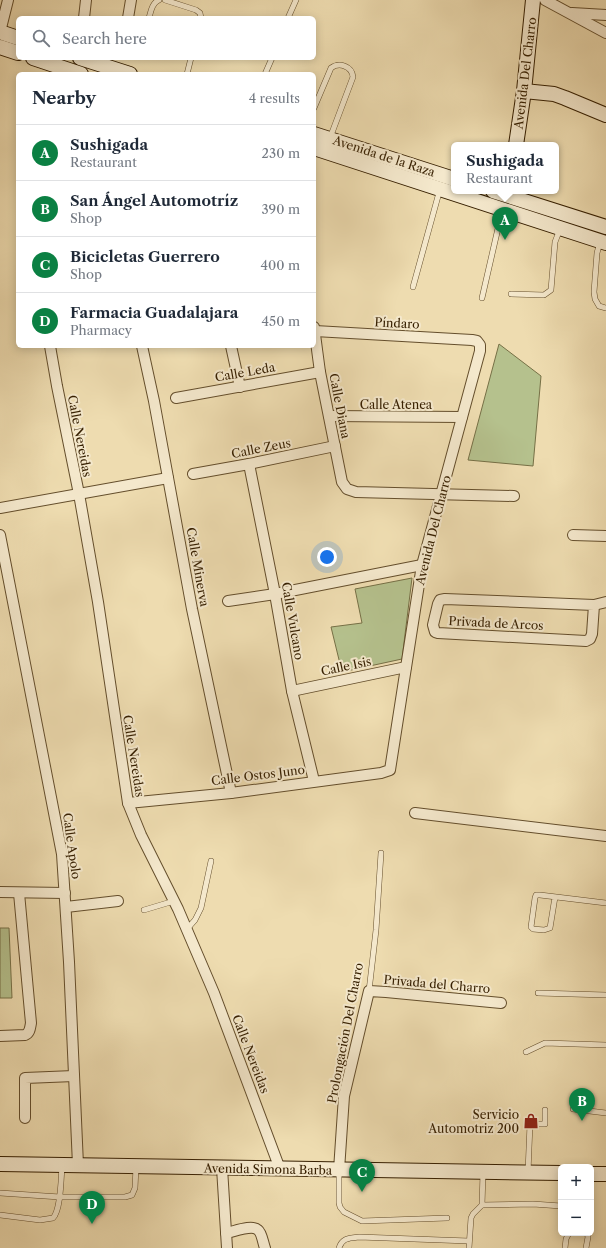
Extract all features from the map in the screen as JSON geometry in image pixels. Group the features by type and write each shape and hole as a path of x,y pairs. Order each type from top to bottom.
{"main road":[{"name":"Avenida Del Charro","path":"516,142 524,91 534,0"},
{"path":"0,32 16,37"},
{"path":"0,47 16,52"},
{"path":"37,60 56,70 68,72"},
{"path":"90,60 111,63 127,72"},
{"path":"524,91 554,94 606,115"},
{"name":"Avenida de la Raza","path":"316,135 451,177"},
{"name":"Avenida de la Raza","path":"316,149 451,192"},
{"name":"Avenida de la Raza","path":"458,194 603,242"},
{"path":"504,209 508,194"},
{"path":"511,194 606,227"},
{"name":"Avenida Simona Barba","path":"0,1164 558,1173"},
{"path":"594,1174 606,1174"}],"street":[{"path":"0,32 8,0"},
{"path":"84,16 86,0"},
{"path":"128,16 132,0"},
{"path":"545,0 606,33"},
{"path":"569,13 606,16"},
{"name":"Píndaro","path":"316,329 477,341"},
{"name":"Avenida Del Charro","path":"390,770 422,565 480,352 480,345 477,341"},
{"name":"Calle Diana","path":"316,343 320,372 342,482 348,489 356,492 441,494"},
{"name":"Calle Nereidas","path":"50,348 58,394 79,494 98,602 128,803 141,835 187,929 214,994 280,1169"},
{"name":"Calle Minerva","path":"142,348 154,402 192,610 231,793"},
{"path":"231,348 240,387"},
{"name":"Calle Leda","path":"176,398 320,372"},
{"name":"Calle Atenea","path":"329,416 462,417"},
{"name":"Calle Zeus","path":"193,474 335,446"},
{"name":"Calle Vulcano","path":"249,464 275,594 292,691 314,781"},
{"path":"0,508 168,478"},
{"path":"441,494 514,496"},
{"name":"Calle Apolo","path":"0,535 62,854 66,907 78,1165"},
{"path":"573,535 606,536"},
{"path":"228,601 275,594 422,565"},
{"name":"Privada de Arcos","path":"594,606 592,634 590,639 586,641 438,633 435,632 433,628 438,604 440,600 445,599 594,606 606,602"},
{"name":"Calle Isis","path":"292,691 406,666"},
{"name":"Calle Ostos Juno","path":"128,803 231,793 381,773 390,770"},
{"path":"415,813 606,836"},
{"path":"0,892 65,893"},
{"path":"0,1036 28,1034 31,1023 19,893"},
{"path":"66,907 118,901"},
{"name":"Privada del Charro","path":"369,991 502,1003"},
{"name":"Prolongación Del Charro","path":"339,1170 344,1096 369,991"},
{"path":"25,1118 25,1078 74,1076"},
{"path":"222,1168 227,1248"},
{"path":"226,1234 249,1228 255,1228 259,1231 265,1248"}],"lane":[{"path":"150,16 153,5 157,0 159,0"},
{"path":"165,0 196,10 200,13 201,16"},
{"path":"289,16 296,0"},
{"path":"188,72 192,60"},
{"path":"266,72 271,60"},
{"path":"316,103 331,68 338,65 350,68 353,77 330,139"},
{"path":"413,287 440,188"},
{"path":"482,298 498,224 504,209"},
{"path":"511,294 544,296 551,290 555,242 560,228"},
{"path":"603,242 597,253 595,299 599,306 606,308"},
{"name":"Prolongación Del Charro","path":"369,991 376,930 381,853"},
{"path":"187,929 195,920 201,908 211,861"},
{"path":"555,897 550,928 544,930 533,929 531,927 536,895 540,895 606,903"},
{"path":"144,910 174,901"},
{"path":"538,993 606,995"},
{"path":"526,1052 545,1043 606,1045"},
{"path":"572,1109 606,1113"},
{"path":"528,1173 530,1124 545,1124 545,1110"},
{"path":"0,1215 40,1220 51,1219 56,1214 60,1197 62,1165"},
{"path":"0,1193 60,1197 125,1197 134,1192 136,1167"},
{"path":"339,1170 340,1207 344,1212 362,1221 447,1218"},
{"path":"482,1206 483,1172"},
{"path":"469,1248 471,1218 473,1214 482,1206 533,1204 558,1206"},
{"path":"566,1248 568,1236"},
{"path":"586,1248 588,1236"},
{"path":"339,1248 341,1242 344,1240 359,1237 469,1241"}],"green space":[{"path":"499,344 541,376 533,466 468,460"},
{"path":"412,578 402,659 342,672 331,627 362,623 355,589"},
{"path":"0,928 9,928 12,998 0,998"}],"place":[{"name":"Sushigada","path":"505,240"},
{"name":"Servicio Automotriz 200","path":"531,1121"},
{"name":"San Ángel Automotríz","path":"582,1121"},
{"name":"Bicicletas Guerrero","path":"362,1192"},
{"name":"Farmacia Guadalajara","path":"92,1224"}]}
